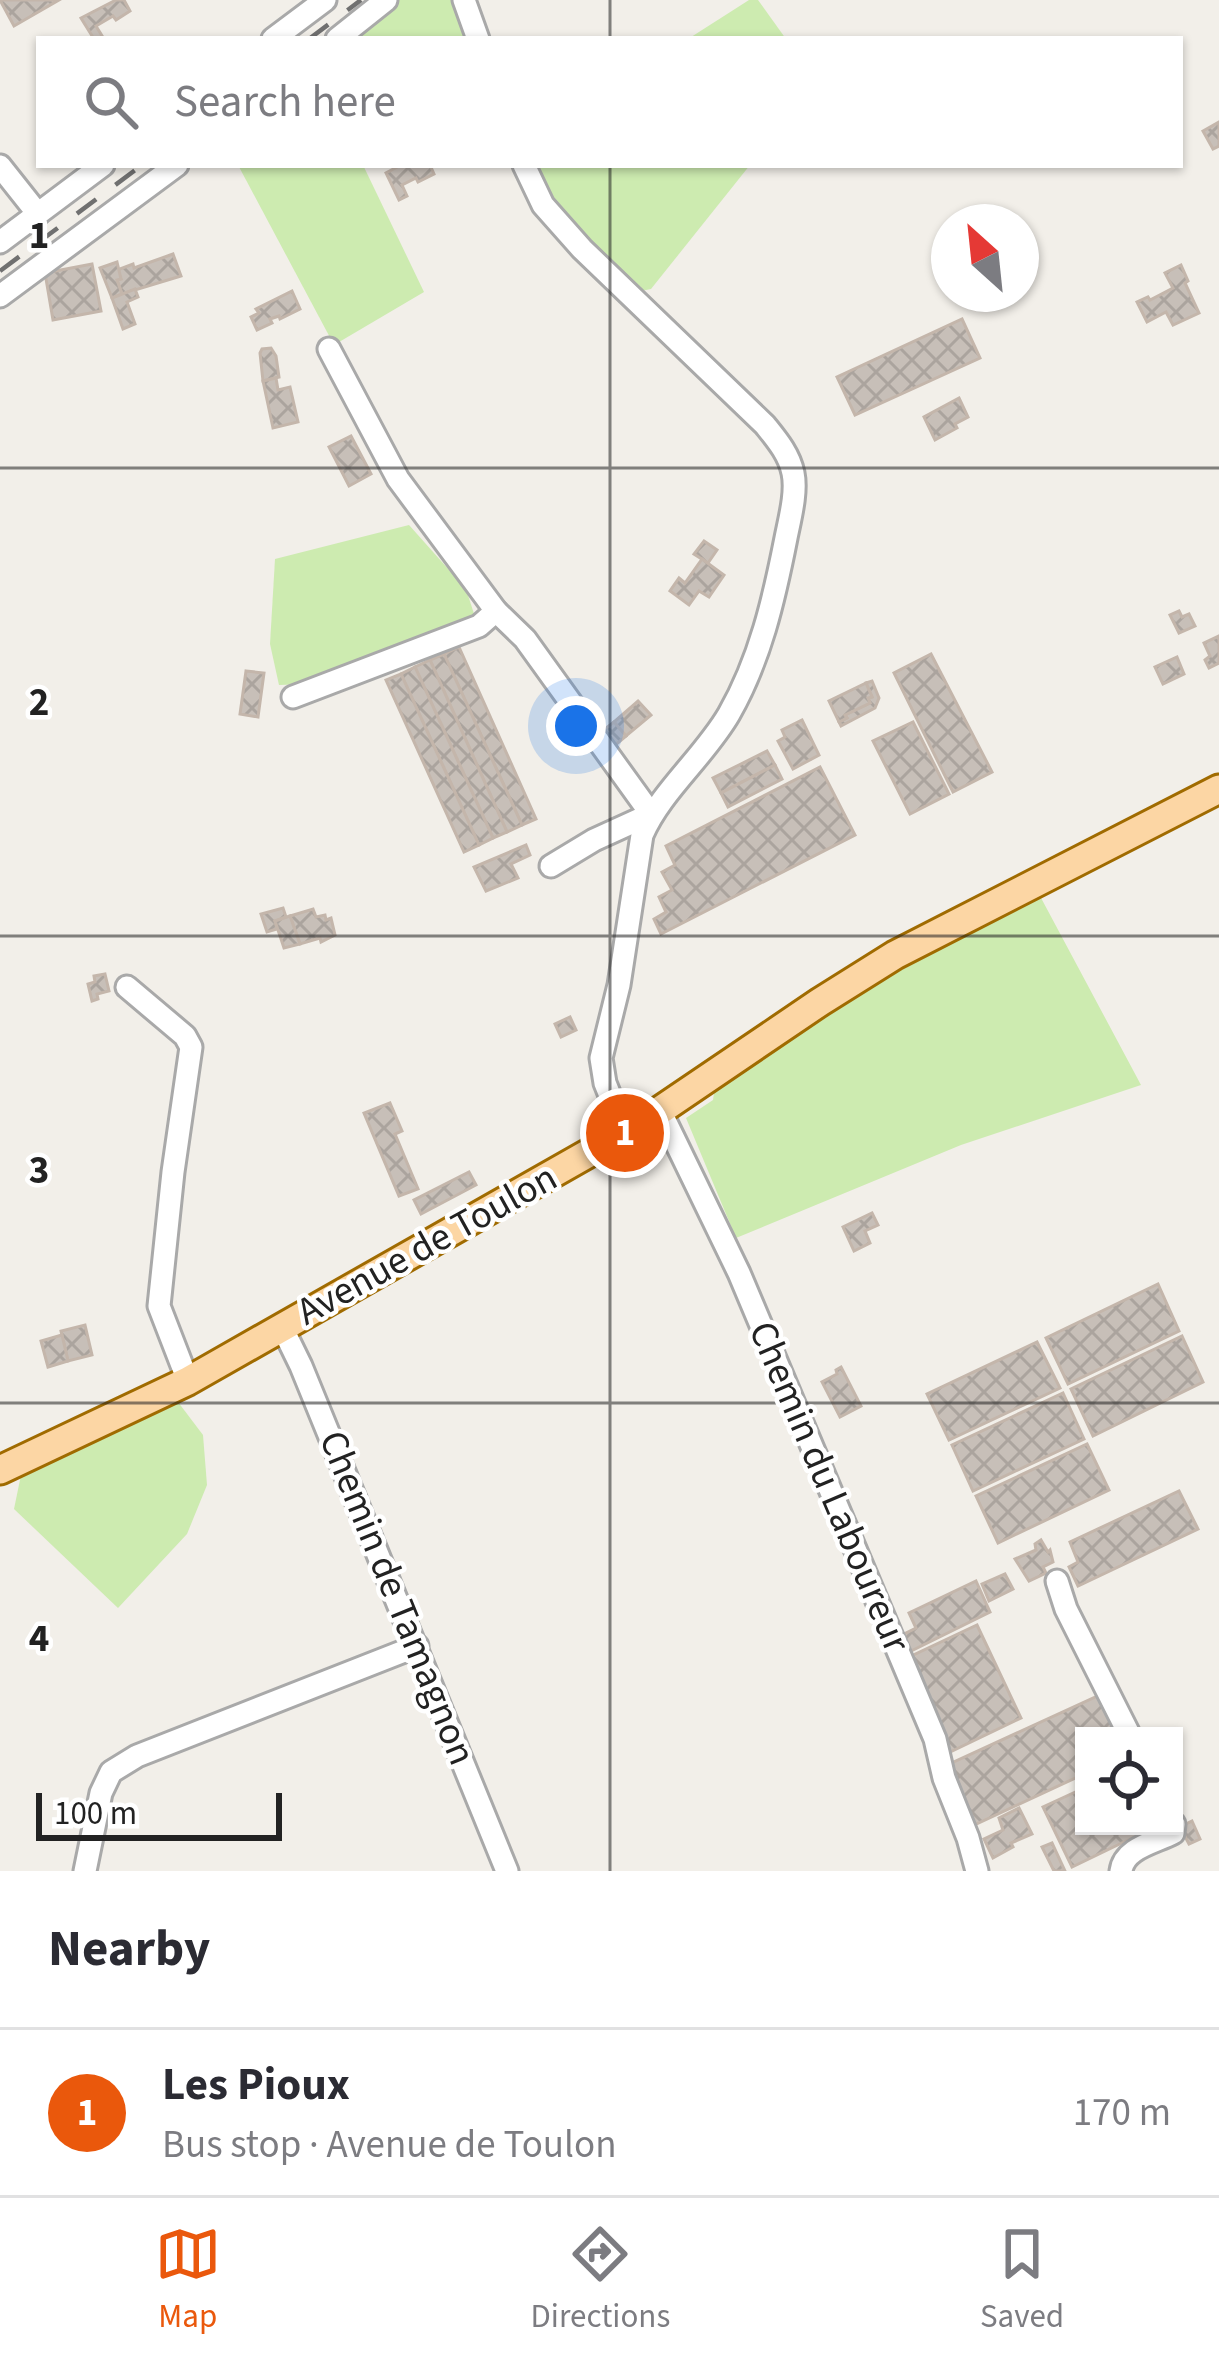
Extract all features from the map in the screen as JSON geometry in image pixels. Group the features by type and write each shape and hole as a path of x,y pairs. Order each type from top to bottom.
{"main road":[{"name":"Avenue de Toulon","path":"0,1470 188,1381 625,1133 895,955 1219,789"}],"street":[{"path":"277,36 326,0"},
{"path":"341,36 386,0"},
{"path":"464,0 477,36"},
{"path":"0,166 38,214"},
{"path":"0,242 99,168"},
{"path":"0,296 173,168"},
{"path":"525,168 543,205 582,249 765,425 784,448 794,476 790,518 765,634 729,714 651,814 642,835 620,985 602,1058 605,1083 625,1133"},
{"path":"329,349 398,479 496,611 525,639 651,814"},
{"path":"293,697 479,626 496,611"},
{"path":"551,866 651,814"},
{"path":"127,987 185,1036 191,1047 159,1306 188,1381"},
{"name":"Chemin du Laboureur","path":"660,1110 739,1273 935,1738 976,1871"},
{"name":"Chemin de Tamagnon","path":"282,1328 507,1871"},
{"path":"1057,1581 1066,1610 1125,1727"},
{"path":"85,1871 110,1772 137,1756 416,1646"},
{"path":"1120,1871 1125,1856 1169,1835"}],"green space":[{"path":"394,0 458,0 471,36 350,36"},
{"path":"749,0 758,0 784,36 693,36"},
{"path":"240,168 364,168 424,292 334,345"},
{"path":"531,168 748,168 651,289 641,291 632,289 546,195"},
{"path":"409,525 466,589 476,620 308,684 279,685 270,644 275,559"},
{"path":"1040,896 1141,1085 961,1145 736,1238 686,1118 713,1100 715,1086 860,992"},
{"path":"175,1398 203,1435 207,1485 187,1534 118,1608 14,1509 21,1475"}],"building":[{"path":"0,0 59,0 14,26"},
{"path":"116,0 124,0 130,11 96,26 102,36 92,36 81,18"},
{"path":"1219,122 1219,146 1213,149 1203,131"},
{"path":"395,168 431,168 434,174 402,185 407,196 399,200 386,173"},
{"path":"173,254 181,276 122,294 117,270"},
{"path":"117,262 122,294 112,298 100,268"},
{"path":"92,264 101,311 53,320 45,273"},
{"path":"1181,265 1199,313 1173,325 1166,312 1147,322 1137,302 1173,288 1165,273"},
{"path":"135,289 138,297 127,302 135,324 123,329 112,298"},
{"path":"292,291 300,309 270,319 272,323 257,330 251,317 259,313 256,309"},
{"path":"962,319 980,358 855,415 837,377"},
{"path":"271,348 279,377 263,381 260,353"},
{"path":"276,378 278,390 290,387 298,422 273,428 263,381"},
{"path":"959,398 968,417 935,440 924,417"},
{"path":"351,436 371,474 349,486 329,447"},
{"path":"704,541 717,550 708,563 694,554"},
{"path":"702,559 724,575 709,597 699,591 689,605 670,591 679,578 685,583"},
{"path":"1179,611 1182,617 1189,614 1195,626 1179,633 1170,615"},
{"path":"1219,636 1219,663 1209,668 1204,643"},
{"path":"459,647 536,819 522,825 444,654"},
{"path":"444,654 522,825 507,832 430,660"},
{"path":"931,654 992,772 953,792 894,673"},
{"path":"1177,657 1184,674 1163,684 1155,667"},
{"path":"430,660 507,832 493,838 415,667"},
{"path":"415,667 493,838 479,845 401,674"},
{"path":"246,671 264,673 258,717 240,714"},
{"path":"401,674 479,845 464,852 386,680"},
{"path":"872,681 879,698 875,708 841,726 845,715 870,703 866,683"},
{"path":"866,683 870,703 839,722 829,701"},
{"path":"638,701 651,715 626,736 614,722"},
{"path":"802,720 819,755 793,769 778,741 785,737 782,730"},
{"path":"614,722 626,736 613,747 602,731"},
{"path":"913,722 949,794 910,814 873,741"},
{"path":"767,751 775,765 721,793 713,778"},
{"path":"775,765 782,779 728,807 721,793"},
{"path":"820,767 855,835 661,934 654,919 666,912 659,897 672,890 662,872 675,865 666,846"},
{"path":"526,845 530,855 511,864 518,878 486,891 474,867"},
{"path":"283,908 286,917 275,921 277,929 267,932 261,914"},
{"path":"313,909 316,917 331,918 335,935 300,944 290,916"},
{"path":"290,916 300,944 284,948 275,921"},
{"path":"105,974 109,991 92,1001 88,984 95,982 94,976"},
{"path":"570,1017 576,1030 561,1037 555,1024"},
{"path":"390,1103 402,1131 395,1134 418,1189 399,1196 364,1113"},
{"path":"469,1172 476,1185 421,1214 414,1200"},
{"path":"872,1213 878,1225 865,1231 870,1243 854,1251 843,1227"},
{"path":"1158,1284 1179,1331 1068,1384 1046,1338"},
{"path":"85,1325 92,1355 68,1361 61,1331"},
{"path":"62,1335 68,1361 48,1367 41,1341"},
{"path":"1182,1336 1203,1382 1093,1436 1071,1389"},
{"path":"1037,1342 1060,1388 949,1440 927,1394"},
{"path":"841,1367 861,1406 840,1417 822,1382"},
{"path":"1063,1393 1084,1439 973,1491 952,1445"},
{"path":"1087,1444 1109,1490 998,1543 976,1496"},
{"path":"1179,1491 1198,1529 1078,1586 1069,1567 1078,1562 1070,1542"},
{"path":"1041,1540 1053,1562 1043,1567 1046,1573 1029,1581 1015,1559 1036,1550"},
{"path":"1005,1574 1013,1589 989,1601 982,1584"},
{"path":"976,1581 990,1612 903,1655 896,1638 916,1628 909,1613"},
{"path":"977,1625 1021,1718 948,1753 905,1659"},
{"path":"1102,1694 1119,1727 1075,1727 1075,1778 970,1827 945,1766"},
{"path":"1075,1792 1075,1835 1138,1835 1072,1867 1043,1807"},
{"path":"1019,1808 1032,1834 993,1858 984,1839 1003,1830 999,1818"},
{"path":"1192,1821 1200,1839 1189,1844 1183,1826"},
{"path":"1052,1843 1065,1871 1054,1871 1042,1847"}],"railway":[{"path":"313,36 361,0"},
{"path":"0,271 138,168"}],"place":[{"name":"Les Pioux","path":"625,1133"}]}
